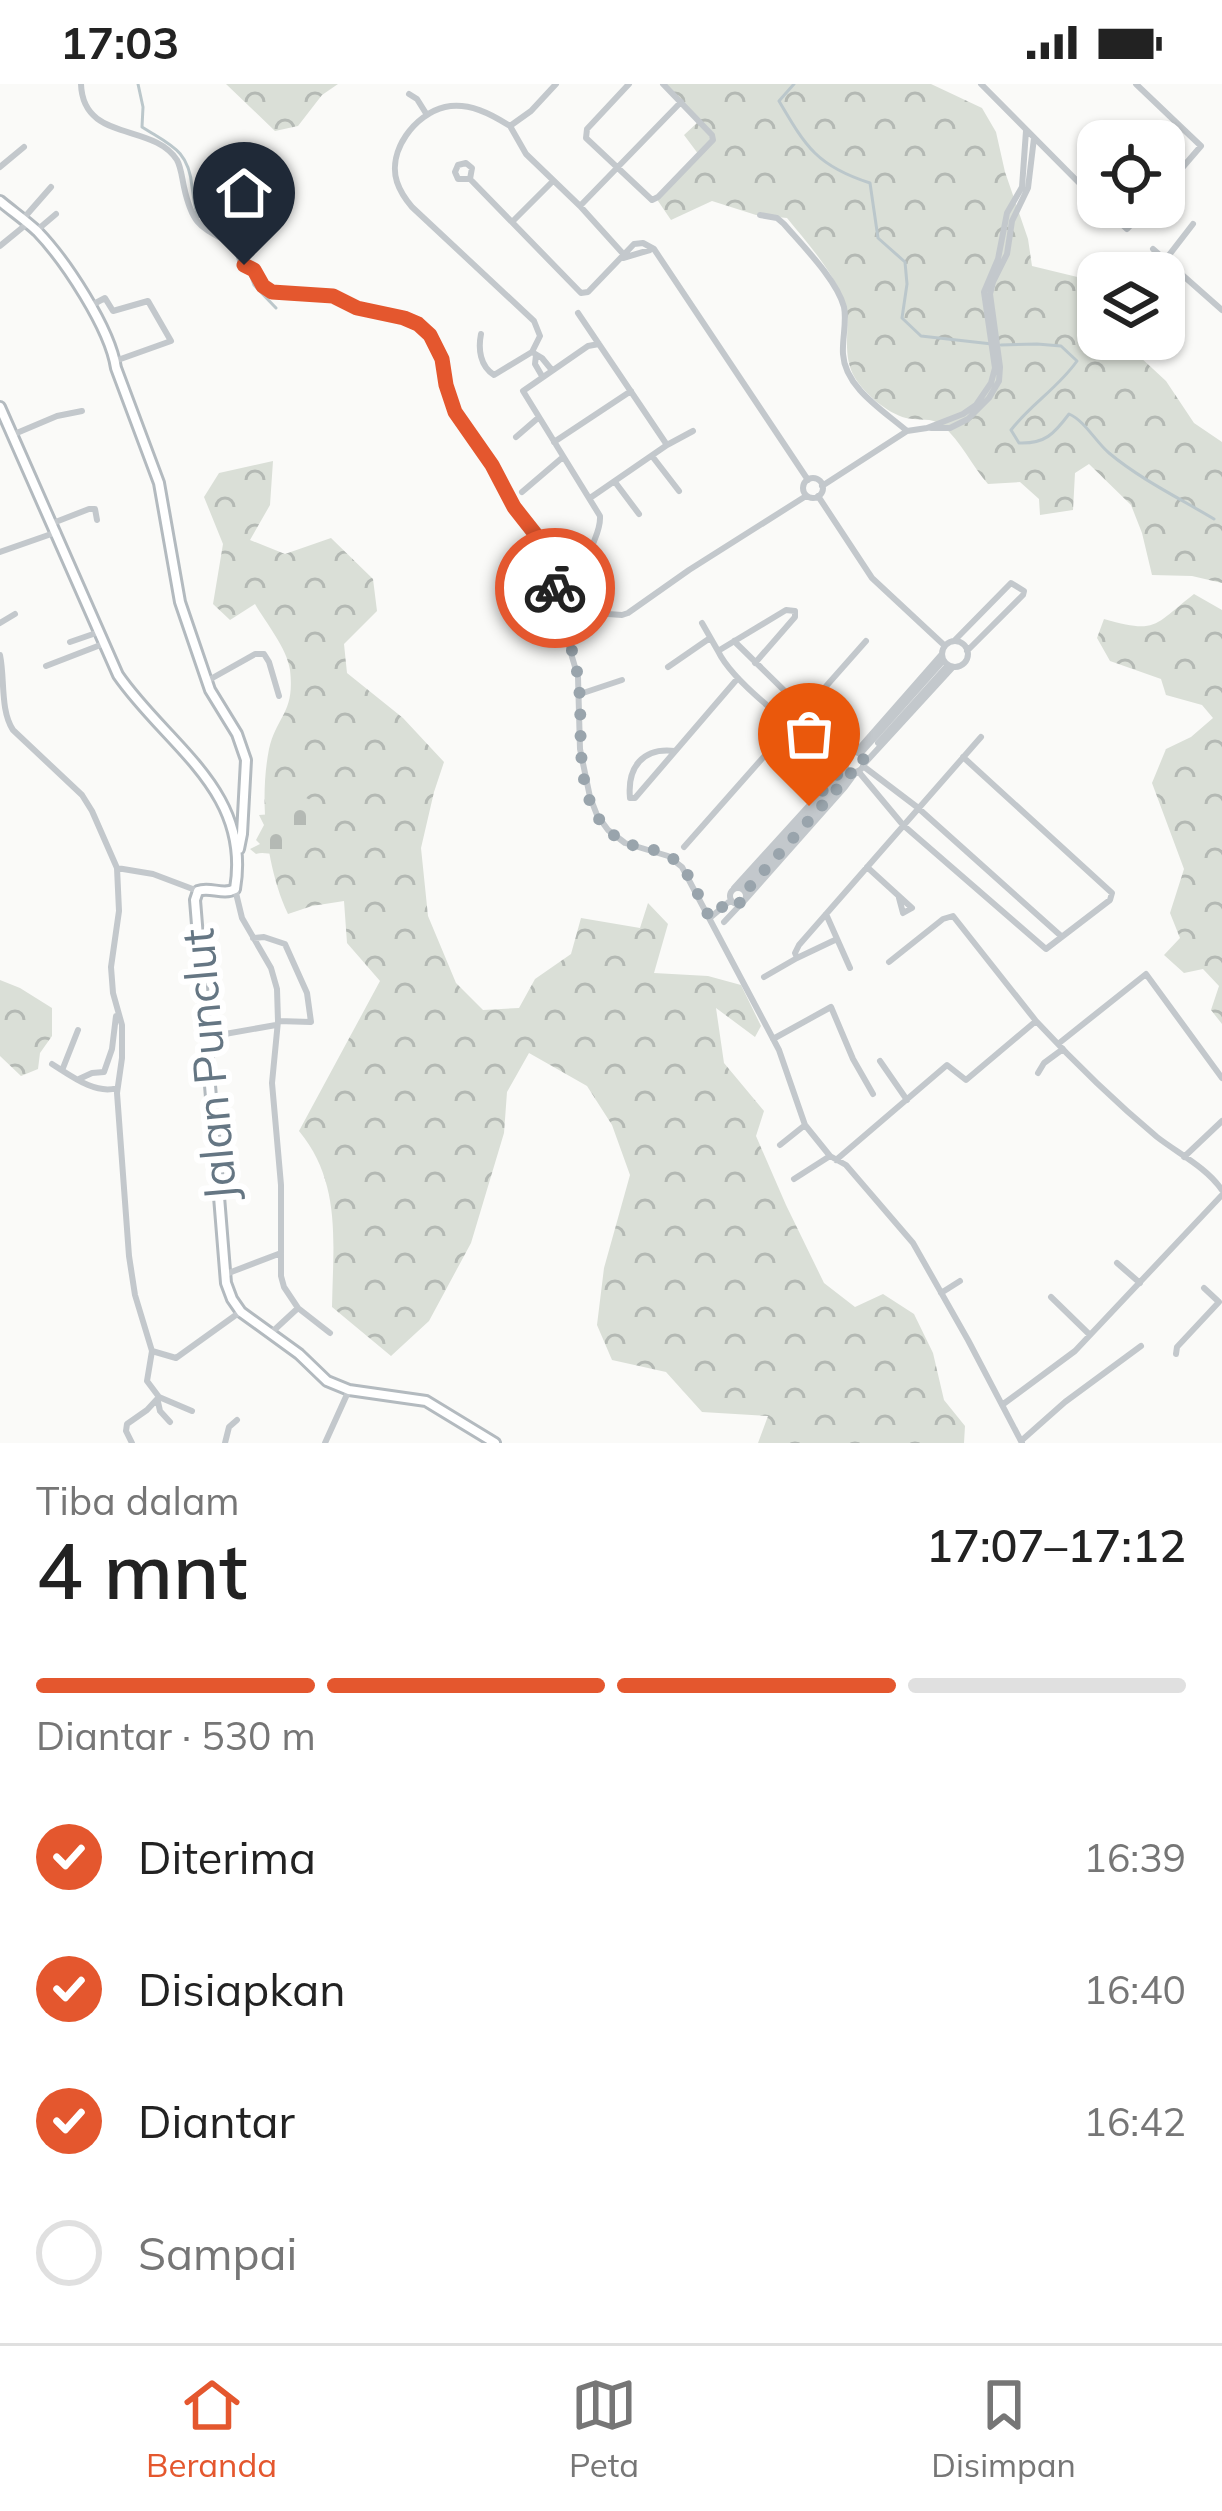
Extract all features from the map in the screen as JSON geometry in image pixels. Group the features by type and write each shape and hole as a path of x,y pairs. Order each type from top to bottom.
{"main road":[{"path":"1,204 25,220 53,249 113,350 159,483 180,602 207,681 246,760 238,857"},
{"name":"Jalan Punclut","path":"0,407 103,644 131,694 211,782 229,820 238,857 236,889 204,889 195,900 215,1169 232,1299 241,1312 299,1354 327,1382 349,1390 426,1401 495,1443"}],"street":[{"path":"81,84 88,112 172,154 179,163 195,221 206,232 236,246 263,286 272,292 333,296 357,308 404,318 430,335 442,359 455,412 514,507 551,554 559,613 573,652 580,694 580,748 597,815 625,843 668,856 682,867 779,1050 805,1125 913,1244 1022,1442 1065,1402 1141,1346"},
{"path":"510,126 556,84"},
{"path":"628,84 585,134 652,200 712,143 712,135 663,84"},
{"path":"981,84 1077,180"},
{"path":"1136,84 1174,120"},
{"path":"409,94 427,115"},
{"path":"580,206 681,102"},
{"path":"542,376 535,364 541,336 534,321 417,213 397,184 395,167 401,145 417,123 445,107 468,107 496,117 510,126 526,154 580,206 623,257"},
{"path":"1185,130 1201,148 1185,166"},
{"path":"818,496 822,486 907,431 952,419 976,405 991,383 997,368 986,285 998,259 1007,213 1022,187 1026,131"},
{"path":"989,303 1007,254 1012,221 1028,188 1034,138"},
{"path":"0,154 4,164 24,147"},
{"path":"470,179 581,293 588,292 640,243 654,249 808,480"},
{"path":"512,221 553,181"},
{"path":"0,246 51,187"},
{"path":"36,231 56,214"},
{"path":"760,215 784,224 831,284 845,311 845,365 862,392 907,431"},
{"path":"1171,252 1193,224"},
{"path":"1153,249 1157,252"},
{"path":"1185,276 1222,310"},
{"path":"90,306 105,298 113,311 148,301 171,341 115,361"},
{"path":"578,313 667,445"},
{"path":"481,334 478,349 494,376 534,353"},
{"path":"599,344 588,346 523,391 602,519 590,569 608,614 628,613 806,496 818,496"},
{"path":"534,353 551,370"},
{"path":"553,443 632,391"},
{"path":"11,435 82,411"},
{"path":"516,437 538,418"},
{"path":"590,499 693,430"},
{"path":"652,456 679,491"},
{"path":"522,492 563,457"},
{"path":"806,496 803,487 808,480 815,478 822,486"},
{"path":"615,482 639,514"},
{"path":"724,922 741,894 946,659 954,641 1011,583 1024,590 1023,595 967,651 963,664 946,659 872,578 818,496"},
{"path":"0,552 89,509 95,509 98,520"},
{"path":"718,651 786,610 795,611 755,663"},
{"path":"0,623 15,614"},
{"path":"702,623 738,678 790,724 917,807 1061,936"},
{"path":"70,642 99,632"},
{"path":"668,668 710,638"},
{"path":"734,641 855,763 903,825 1047,949 1110,900 1109,889 963,757"},
{"path":"684,847 866,641"},
{"path":"954,641 967,651"},
{"path":"46,666 103,644"},
{"path":"207,681 264,654 279,696"},
{"path":"0,656 7,720 76,789 92,811 117,868 119,911 111,967 122,1025 117,1088 129,1256 152,1351 147,1381 170,1422"},
{"path":"855,763 946,659"},
{"path":"675,751 658,750 638,761 630,778 630,798 635,798 738,678"},
{"path":"580,694 622,680"},
{"path":"797,958 799,946 981,737"},
{"path":"867,867 899,898"},
{"path":"117,868 168,878 198,891"},
{"path":"236,889 242,918 271,968 277,989 272,1084 281,1185 281,1276 298,1308 330,1333"},
{"path":"710,918 741,894"},
{"path":"826,914 850,968"},
{"path":"889,962 953,916 1060,1047 1137,1119 1213,1177 1222,1192 1090,1336 1002,1405"},
{"path":"208,1037 278,1023 311,1022 308,993 285,944 253,938"},
{"path":"764,976 837,939"},
{"path":"1038,1073 1060,1047 1146,974 1222,1078"},
{"path":"79,1079 104,1072 117,1006"},
{"path":"772,1039 831,1007 873,1094"},
{"path":"794,1179 833,1158 947,1065 967,1080 1036,1021"},
{"path":"65,1072 62,1066 78,1030"},
{"path":"880,1061 907,1100"},
{"path":"52,1064 83,1083 108,1091 117,1088"},
{"path":"1184,1157 1222,1121"},
{"path":"780,1144 805,1125"},
{"path":"1213,1177 1222,1169"},
{"path":"226,1274 281,1252"},
{"path":"1117,1263 1140,1282"},
{"path":"941,1293 960,1282"},
{"path":"1176,1354 1177,1347 1221,1301 1204,1288"},
{"path":"1052,1297 1090,1336"},
{"path":"269,1335 298,1308"},
{"path":"152,1351 176,1358 241,1312"},
{"path":"325,1443 349,1390"},
{"path":"158,1398 192,1411"},
{"path":"132,1443 127,1424 158,1398"},
{"path":"225,1443 229,1427 237,1420"}],"green space":[{"path":"226,84 338,84 322,95 298,126 275,131"},
{"path":"663,84 931,84 982,108 996,132 1032,266 1077,277 1077,360 1143,360 1166,381 1194,423 1222,442 1222,583 1152,575 1131,505 1089,464 1075,473 1073,510 1040,515 1039,499 1020,482 988,484 942,425 899,416 877,402 851,369 847,312 840,292 787,218 756,215 712,201 671,220 656,198 699,155 684,135 698,122"},
{"path":"273,461 270,505 250,540 285,554 331,538 373,579 377,611 344,644 347,673 403,718 444,762 421,848 428,916 456,983 483,1010 519,1008 535,979 571,954 581,918 640,928 648,903 668,924 654,973 708,976 741,985 761,1026 755,1037 716,1008 724,1063 764,1111 756,1136 786,1205 824,1283 855,1307 883,1294 914,1314 933,1353 944,1400 965,1426 964,1443 758,1443 768,1416 702,1412 666,1372 612,1360 597,1325 604,1268 630,1175 612,1125 587,1086 529,1053 507,1092 504,1133 471,1243 429,1321 391,1356 332,1307 329,1193 313,1151 299,1131 380,981 347,943 344,901 288,914 280,896 266,833 265,790 269,749 290,696 290,670 281,644 255,604 230,620 213,604 223,544 204,497 219,473"},
{"path":"1194,594 1222,610 1222,1024 1211,1010 1219,986 1203,969 1184,973 1164,955 1180,938 1170,913 1184,869 1152,783 1166,749 1191,737 1213,718 1202,705 1166,695 1161,679 1110,661 1097,638 1104,619 1135,626 1154,624"},
{"path":"289,797 315,802 321,820 288,851 256,854 250,849 260,844 256,840 264,825 259,815 273,814"},
{"path":"0,980 52,1008 52,1036 40,1053 38,1069 21,1076 0,1056"}],"waterway":[{"path":"138,84 142,127 169,144 187,165 198,217"},
{"path":"794,84 779,101 806,143 825,162 870,183 878,238 905,262 902,318 921,336 992,344"},
{"path":"223,236 239,243 254,285 276,308"},
{"path":"1001,345 1061,346 1077,361 1011,430 1019,443 1048,436 1069,414 1121,462 1214,519"}],"way so far":[{"path":"555,588 578,677 580,748 597,815 625,843 668,856 682,867 710,918 730,900 744,901 745,892 852,772 861,769 862,755 847,756 845,766 809,806"}],"route":[{"path":"244,265 272,292 326,294 357,308 404,318 430,335 442,359 455,412 514,507 551,554 555,588"}]}
